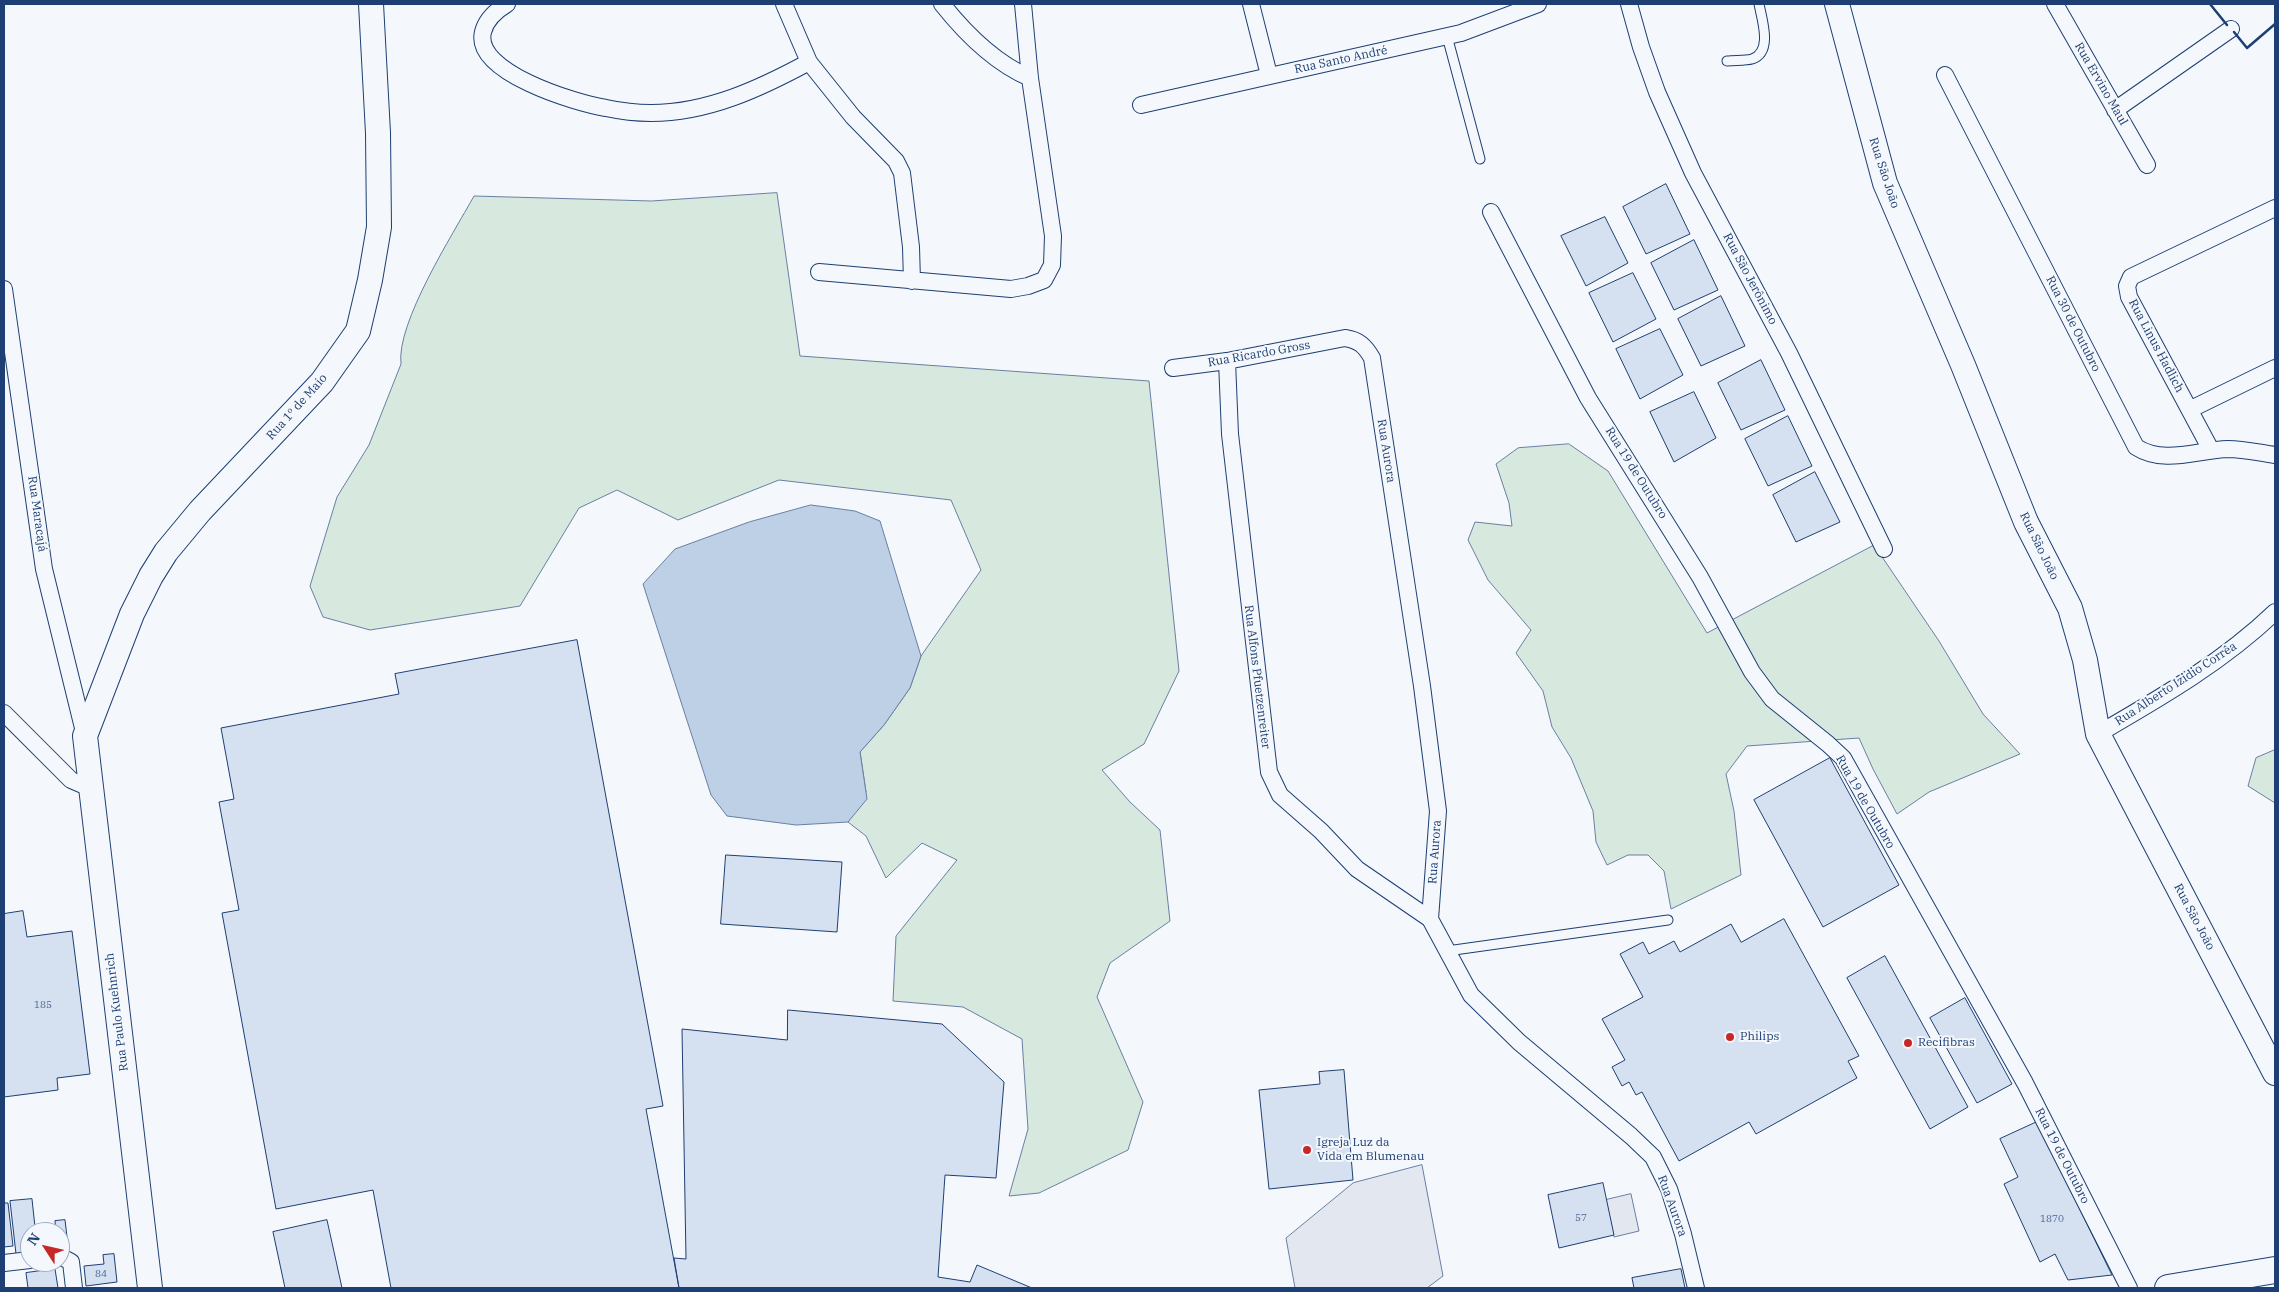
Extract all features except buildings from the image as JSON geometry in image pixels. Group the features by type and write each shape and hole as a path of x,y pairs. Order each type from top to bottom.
{"main road":[{"path":"2168,1288 2275,1270"}],"street":[{"name":"Rua 1º de Maio","path":"85,736 132,614 166,552 200,511 322,382 358,331 370,280 379,227 378,134 371,4"},
{"path":"507,4 485,24 481,39 484,50 497,65 519,78 564,97 605,108 652,113 692,109 735,97 780,78 809,62"},
{"path":"784,4 809,62 853,117 896,161 902,173 911,247 912,281"},
{"path":"942,4 961,28 991,53 1030,78"},
{"path":"818,272 1011,289 1028,286 1044,280 1052,264 1052,236 1030,78 1023,4"},
{"path":"1251,4 1269,75"},
{"name":"Rua Santo André","path":"1141,105 1462,33 1538,4"},
{"name":"Rua São Jerônimo","path":"1629,4 1657,92 1693,173 1781,337 1884,549"},
{"name":"Rua São João","path":"1837,4 1885,183 1963,365 2026,522 2070,608 2085,660 2098,734 2275,1073"},
{"name":"Rua Ervino Maul","path":"2055,4 2147,165"},
{"path":"2115,110 2231,29"},
{"name":"Rua 30 de Outubro","path":"1945,74 2136,448 2148,455 2168,457 2211,450 2232,449 2275,455"},
{"name":"Rua Linus Hadlich","path":"2211,450 2191,409 2129,297 2127,286 2130,278 2275,208"},
{"name":"Rua 19 de Outubro","path":"1492,212 1588,398 1700,577 1752,672 1772,698 1843,758 2025,1083 2129,1288"},
{"name":"Rua Maracajá","path":"4,289 44,569 85,736"},
{"name":"Rua Ricardo Gross","path":"1173,368 1227,361 1345,338"},
{"name":"Rua Aurora","path":"1345,338 1353,339 1364,346 1372,358 1422,686 1438,811 1430,919 1471,995 1519,1042 1653,1157 1669,1189 1683,1234 1696,1288"},
{"name":"Rua Alfons Pfuetzenreiter","path":"1227,361 1230,434 1269,772 1280,795 1321,831 1357,869 1430,919"},
{"path":"2191,409 2275,368"},
{"name":"Rua Alberto Izidio Corrêa","path":"2098,734 2196,674 2245,640 2275,612"},
{"path":"4,713 71,780 92,789"},
{"name":"Rua Paulo Kuehnrich","path":"85,736 150,1288"},
{"path":"4,1263 20,1261"},
{"path":"70,1261 74,1288"}],"lane":[{"path":"1727,61 1751,59 1760,55 1764,48 1764,34 1759,4"},
{"path":"1447,36 1480,159"},
{"path":"1446,951 1668,920"}],"shaded area":[{"path":"777,193 800,356 1149,381 1179,671 1144,744 1102,770 1130,802 1160,830 1170,921 1110,963 1097,997 1143,1102 1128,1150 1039,1193 1009,1196 1028,1129 1022,1039 963,1007 893,1001 896,936 957,860 922,843 886,878 866,836 848,822 866,792 860,752 884,725 910,688 921,656 981,570 951,500 779,480 678,520 617,490 579,508 520,606 370,630 323,617 310,586 337,497 369,445 401,364 402,347 407,326 416,303 440,255 474,196 651,201"},
{"path":"1569,444 1608,471 1707,633 1874,545 1939,641 1983,714 2020,754 1929,792 1897,814 1859,738 1747,746 1726,774 1734,811 1741,875 1671,909 1664,871 1648,855 1628,855 1607,865 1596,842 1593,811 1571,758 1552,727 1543,691 1516,653 1531,630 1488,580 1468,540 1475,522 1512,526 1509,503 1496,464 1518,448"},
{"path":"2275,750 2275,803 2248,786 2256,758"},
{"path":"1422,1165 1443,1276 1427,1288 1295,1288 1286,1238 1353,1183"},
{"path":"1631,1194 1639,1231 1614,1237 1606,1200"}],"water":[{"path":"811,505 855,511 880,521 921,656 910,688 884,725 860,752 867,799 848,822 796,825 727,816 711,795 643,584 675,549 749,522"}],"wall":[{"path":"2210,4 2227,25"},
{"path":"2234,32 2247,48 2275,24"}],"place":[{"name":"Philips","path":"1730,1037"},
{"name":"Recifibras","path":"1908,1043"},
{"name":"Igreja Luz da Vida em Blumenau","path":"1307,1150"}]}
